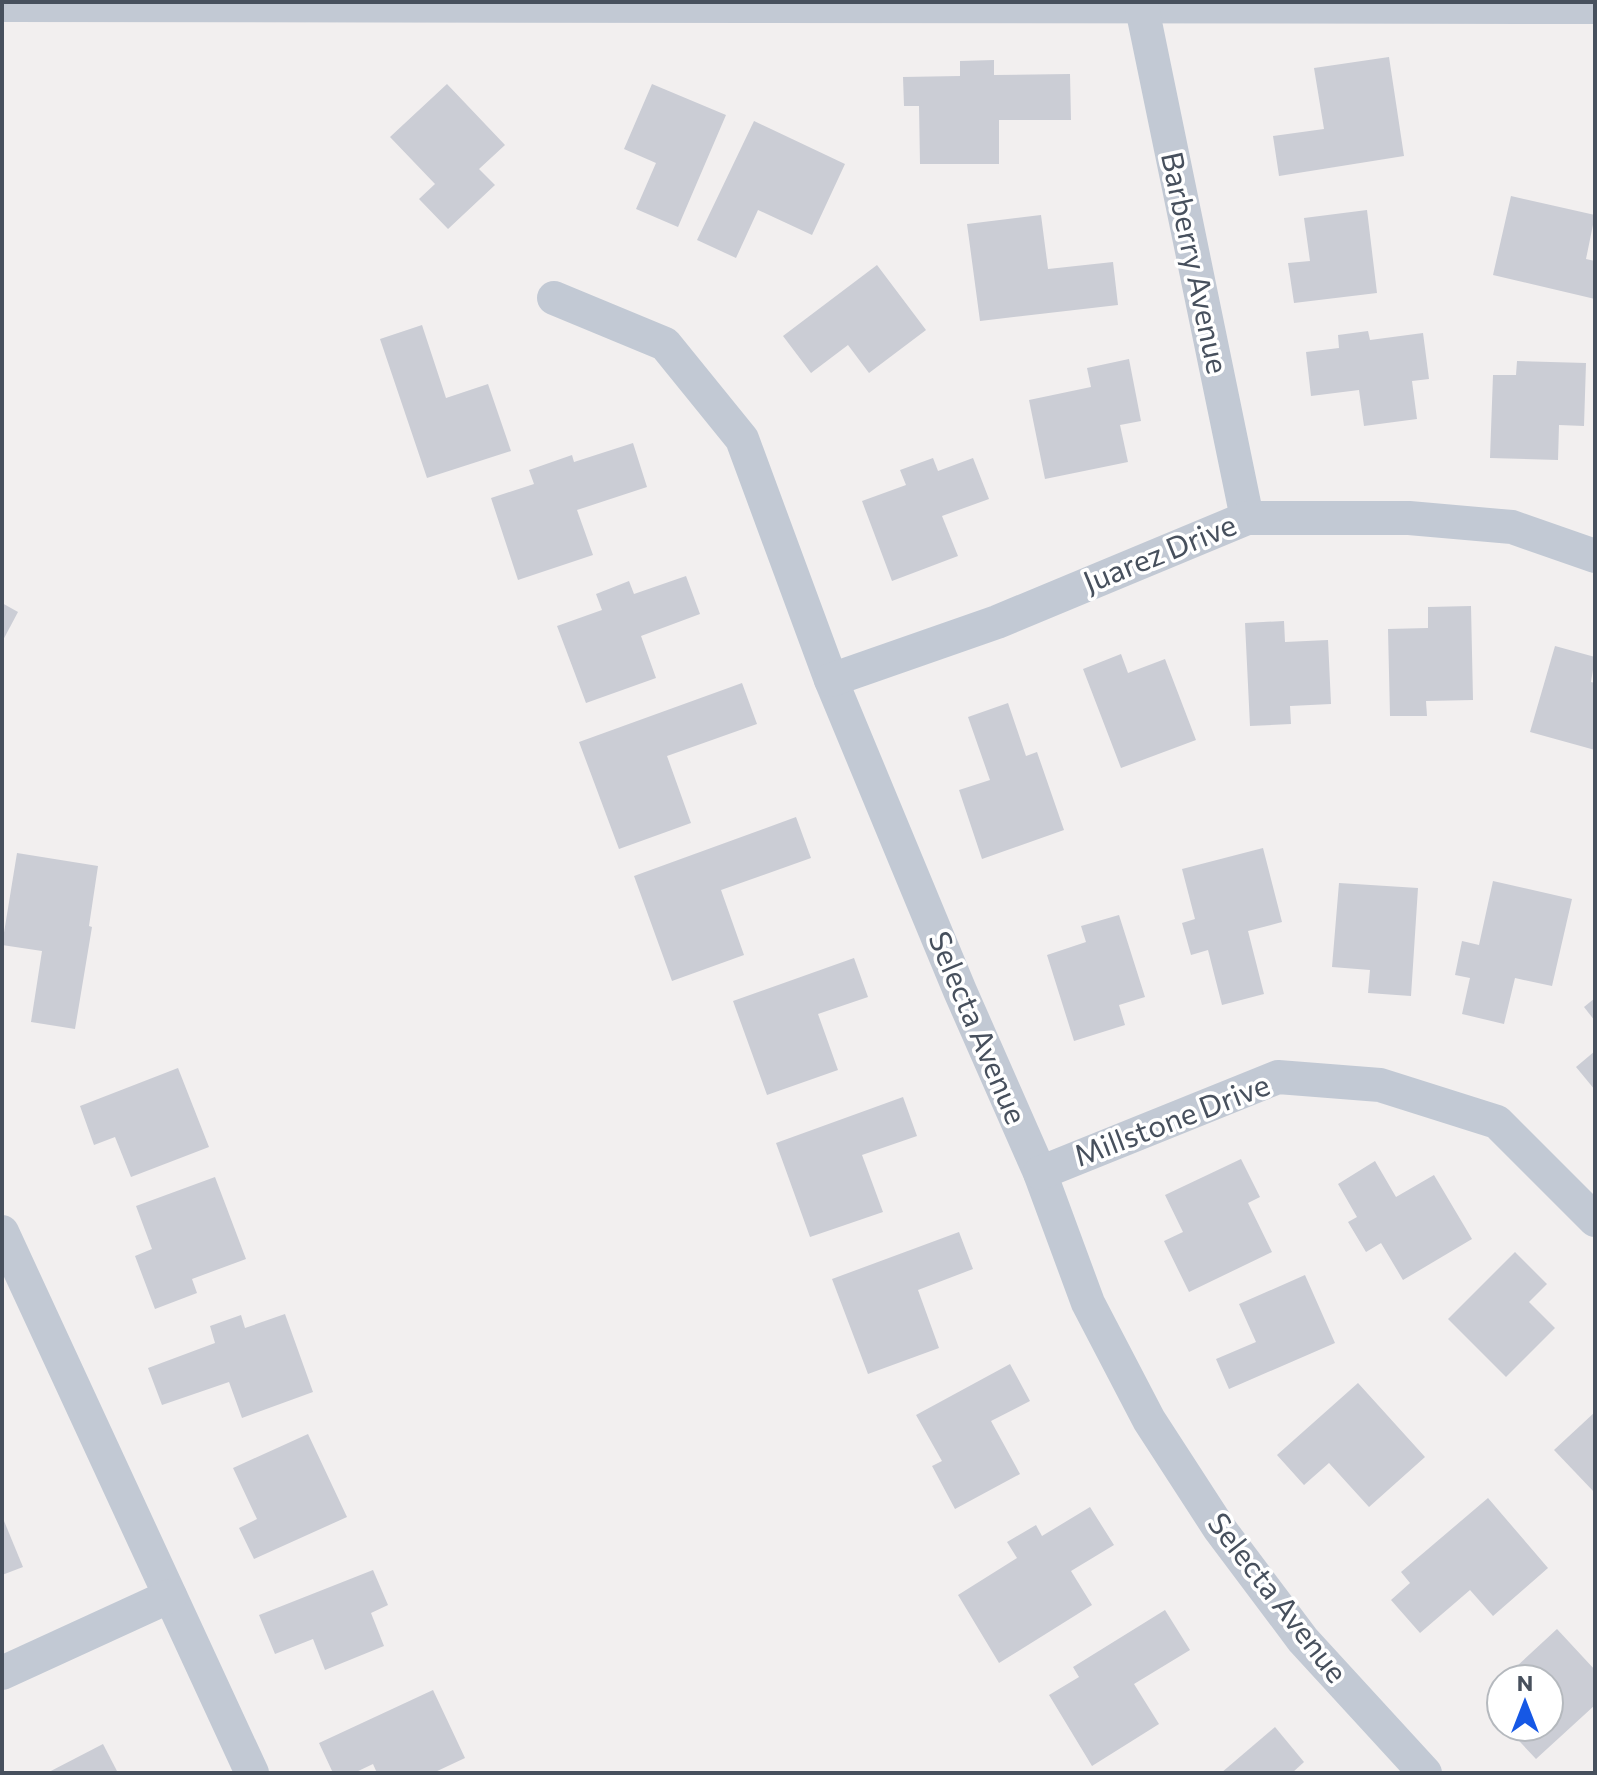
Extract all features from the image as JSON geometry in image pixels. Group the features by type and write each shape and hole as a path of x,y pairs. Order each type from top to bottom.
{"street":[{"path":"2,5 1595,7"},
{"name":"Barberry Avenue","path":"1142,8 1247,518"},
{"name":"Selecta Avenue","path":"554,298 665,344 742,439 831,680 960,991 1040,1173 1088,1303 1149,1420 1219,1528 1303,1640 1425,1773"},
{"name":"Juarez Drive","path":"831,680 997,622 1247,518 1409,518 1512,527 1595,556"},
{"name":"Millstone Drive","path":"1040,1173 1278,1077 1380,1085 1497,1122 1595,1220"},
{"path":"2,1232 252,1773"},
{"path":"2,1673 170,1596"}],"building":[{"path":"1389,57 1404,156 1279,176 1273,136 1324,129 1314,68"},
{"path":"994,60 994,75 1070,74 1071,120 999,120 999,164 920,164 919,106 904,106 903,77 960,76 960,61"},
{"path":"447,84 505,145 479,169 495,185 448,229 419,199 435,184 390,137"},
{"path":"652,84 726,115 678,227 636,209 656,163 624,149"},
{"path":"754,121 845,164 812,235 758,210 736,258 697,240"},
{"path":"1511,196 1595,215 1586,259 1595,261 1595,299 1493,275"},
{"path":"1367,210 1377,293 1294,303 1288,263 1310,261 1304,218"},
{"path":"1041,215 1048,269 1113,262 1118,305 980,321 967,224"},
{"path":"877,265 926,330 869,373 848,345 811,373 783,336"},
{"path":"422,325 446,398 488,384 511,451 427,478 380,339"},
{"path":"1368,331 1370,340 1423,333 1429,379 1412,381 1417,419 1364,426 1359,390 1311,396 1306,352 1339,348 1338,335"},
{"path":"1129,359 1141,421 1120,425 1128,462 1045,479 1029,400 1091,387 1087,368"},
{"path":"1517,361 1586,363 1584,426 1559,425 1558,460 1490,458 1493,375 1516,375"},
{"path":"633,443 647,487 577,510 593,555 518,580 491,498 534,484 529,470 572,455 574,462"},
{"path":"933,458 938,471 973,458 989,499 942,516 958,556 892,581 862,501 906,485 900,470"},
{"path":"686,576 700,614 641,636 656,678 586,703 557,626 602,610 596,594 629,581 634,594"},
{"path":"2,603 18,612 2,642"},
{"path":"1471,606 1473,700 1426,701 1427,716 1390,716 1388,629 1428,628 1428,607"},
{"path":"1284,621 1285,642 1328,640 1331,704 1290,706 1291,724 1250,726 1245,623"},
{"path":"1555,646 1595,657 1591,682 1595,683 1595,750 1530,732"},
{"path":"1121,654 1128,673 1165,659 1196,740 1121,768 1083,669"},
{"path":"742,683 757,724 667,756 691,823 619,849 579,742"},
{"path":"1008,703 1026,756 1037,752 1064,830 982,859 959,790 990,780 968,717"},
{"path":"796,817 811,858 721,890 744,955 672,981 634,876"},
{"path":"1263,848 1282,922 1248,931 1264,994 1222,1005 1208,950 1191,955 1182,923 1195,919 1182,869"},
{"path":"17,853 98,866 89,926 92,927 75,1029 31,1022 42,951 2,945"},
{"path":"1493,881 1572,899 1552,986 1515,978 1504,1024 1462,1014 1470,978 1455,975 1462,941 1479,945"},
{"path":"1339,883 1418,888 1411,996 1368,993 1370,970 1332,967"},
{"path":"1119,915 1145,997 1119,1005 1125,1025 1074,1041 1047,955 1086,942 1081,926"},
{"path":"854,958 868,997 818,1014 838,1070 767,1095 733,1001"},
{"path":"1595,998 1595,1021 1584,1007"},
{"path":"1595,1051 1595,1090 1576,1067"},
{"path":"178,1068 209,1147 131,1177 115,1137 94,1145 80,1106"},
{"path":"903,1097 917,1136 862,1155 883,1212 810,1237 776,1143"},
{"path":"1241,1159 1260,1197 1248,1203 1272,1252 1189,1292 1164,1241 1183,1232 1165,1195"},
{"path":"1375,1161 1396,1197 1434,1175 1472,1239 1403,1280 1381,1243 1366,1252 1348,1222 1357,1217 1338,1184"},
{"path":"215,1177 246,1259 192,1279 197,1293 155,1309 135,1256 152,1249 136,1206"},
{"path":"959,1232 973,1269 918,1290 939,1348 868,1374 832,1279"},
{"path":"1515,1252 1547,1284 1529,1302 1555,1328 1506,1377 1448,1319"},
{"path":"1305,1275 1335,1343 1229,1389 1216,1359 1256,1342 1239,1304"},
{"path":"285,1314 313,1392 242,1418 229,1382 162,1405 148,1368 215,1343 210,1326 241,1315 245,1328"},
{"path":"1010,1364 1030,1401 991,1421 1020,1474 955,1509 932,1466 942,1461 916,1415"},
{"path":"1358,1383 1425,1457 1369,1507 1329,1463 1304,1485 1277,1455"},
{"path":"1595,1412 1595,1493 1554,1450"},
{"path":"308,1434 347,1517 254,1559 239,1528 257,1519 233,1468"},
{"path":"1488,1498 1548,1568 1493,1616 1470,1590 1420,1633 1391,1600 1410,1583 1401,1572"},
{"path":"1090,1507 1114,1545 1071,1571 1092,1605 999,1663 958,1595 1017,1558 1007,1542 1036,1525 1042,1536"},
{"path":"2,1516 23,1567 2,1575"},
{"path":"373,1570 388,1605 371,1613 384,1646 325,1670 313,1639 275,1654 259,1615"},
{"path":"1165,1610 1190,1650 1134,1684 1159,1724 1092,1766 1049,1695 1079,1677 1073,1667"},
{"path":"1557,1629 1595,1670 1595,1705 1565,1732 1565,1663 1520,1663"},
{"path":"433,1690 465,1758 433,1773 377,1773 373,1764 354,1773 333,1773 319,1743"},
{"path":"1275,1727 1304,1762 1292,1773 1221,1773"},
{"path":"1521,1743 1553,1743 1536,1759"},
{"path":"103,1744 118,1773 47,1773"}]}
